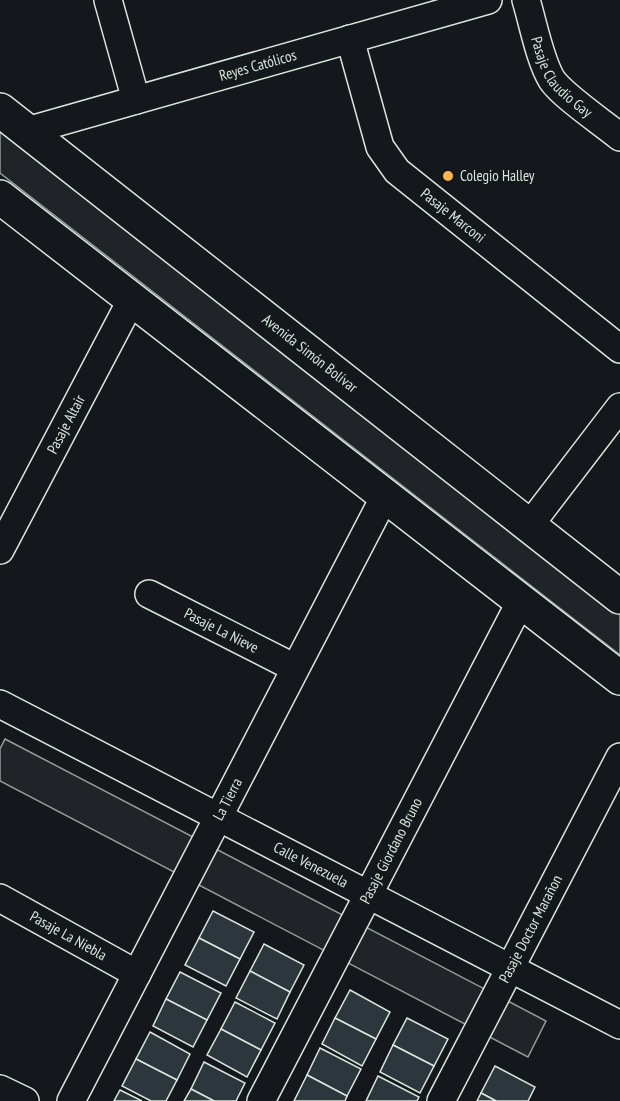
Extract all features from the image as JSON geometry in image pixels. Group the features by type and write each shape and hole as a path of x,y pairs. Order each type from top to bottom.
{"main road":[{"name":"Avenida Simón Bolívar","path":"0,110 620,597"},
{"path":"0,197 620,678"}],"street":[{"path":"108,0 136,100"},
{"name":"Reyes Católicos","path":"27,131 488,0"},
{"name":"Pasaje Claudio Gay","path":"526,0 552,80 620,137"},
{"name":"Pasaje Marconi","path":"350,39 380,147 397,171 620,350"},
{"name":"Pasaje Altair","path":"0,550 132,299"},
{"path":"529,526 620,407"},
{"name":"La Tierra","path":"71,1101 385,496"},
{"name":"Pasaje La Nieve","path":"149,594 295,668"},
{"name":"Pasaje Giordano Bruno","path":"261,1101 521,601"},
{"name":"Calle Venezuela","path":"0,704 620,1025"},
{"name":"Pasaje Doctor Marañon","path":"441,1101 620,757"},
{"name":"Pasaje La Niebla","path":"0,898 137,974"},
{"path":"0,1089 25,1101"}],"shaded area":[{"path":"0,127 620,610 620,655 0,173"},
{"path":"5,739 546,1021 528,1057 0,781 0,749"}],"building":[{"path":"213,911 254,932 240,959 199,938"},
{"path":"199,938 240,959 226,986 185,965"},
{"path":"264,944 304,965 290,992 250,971"},
{"path":"250,971 290,992 277,1019 236,998"},
{"path":"180,972 221,993 207,1020 166,999"},
{"path":"350,990 390,1012 376,1039 335,1018"},
{"path":"166,999 207,1020 193,1047 153,1026"},
{"path":"235,1002 275,1023 261,1050 221,1029"},
{"path":"335,1018 376,1039 362,1066 322,1044"},
{"path":"407,1018 448,1039 434,1066 393,1045"},
{"path":"221,1029 261,1050 247,1077 207,1055"},
{"path":"150,1032 190,1054 177,1080 136,1059"},
{"path":"393,1045 434,1066 420,1093 380,1072"},
{"path":"320,1048 361,1069 347,1096 307,1075"},
{"path":"136,1059 177,1080 166,1101 151,1101 122,1086"},
{"path":"204,1062 245,1083 236,1101 214,1101 191,1089"},
{"path":"495,1066 535,1087 528,1101 496,1101 481,1093"},
{"path":"307,1075 347,1096 345,1101 294,1101"},
{"path":"378,1076 419,1097 417,1101 366,1101"},
{"path":"191,1089 214,1101 184,1101"},
{"path":"120,1090 142,1101 114,1101"},
{"path":"481,1093 496,1101 477,1101"}],"place":[{"name":"Colegio Halley","path":"448,176"}]}
